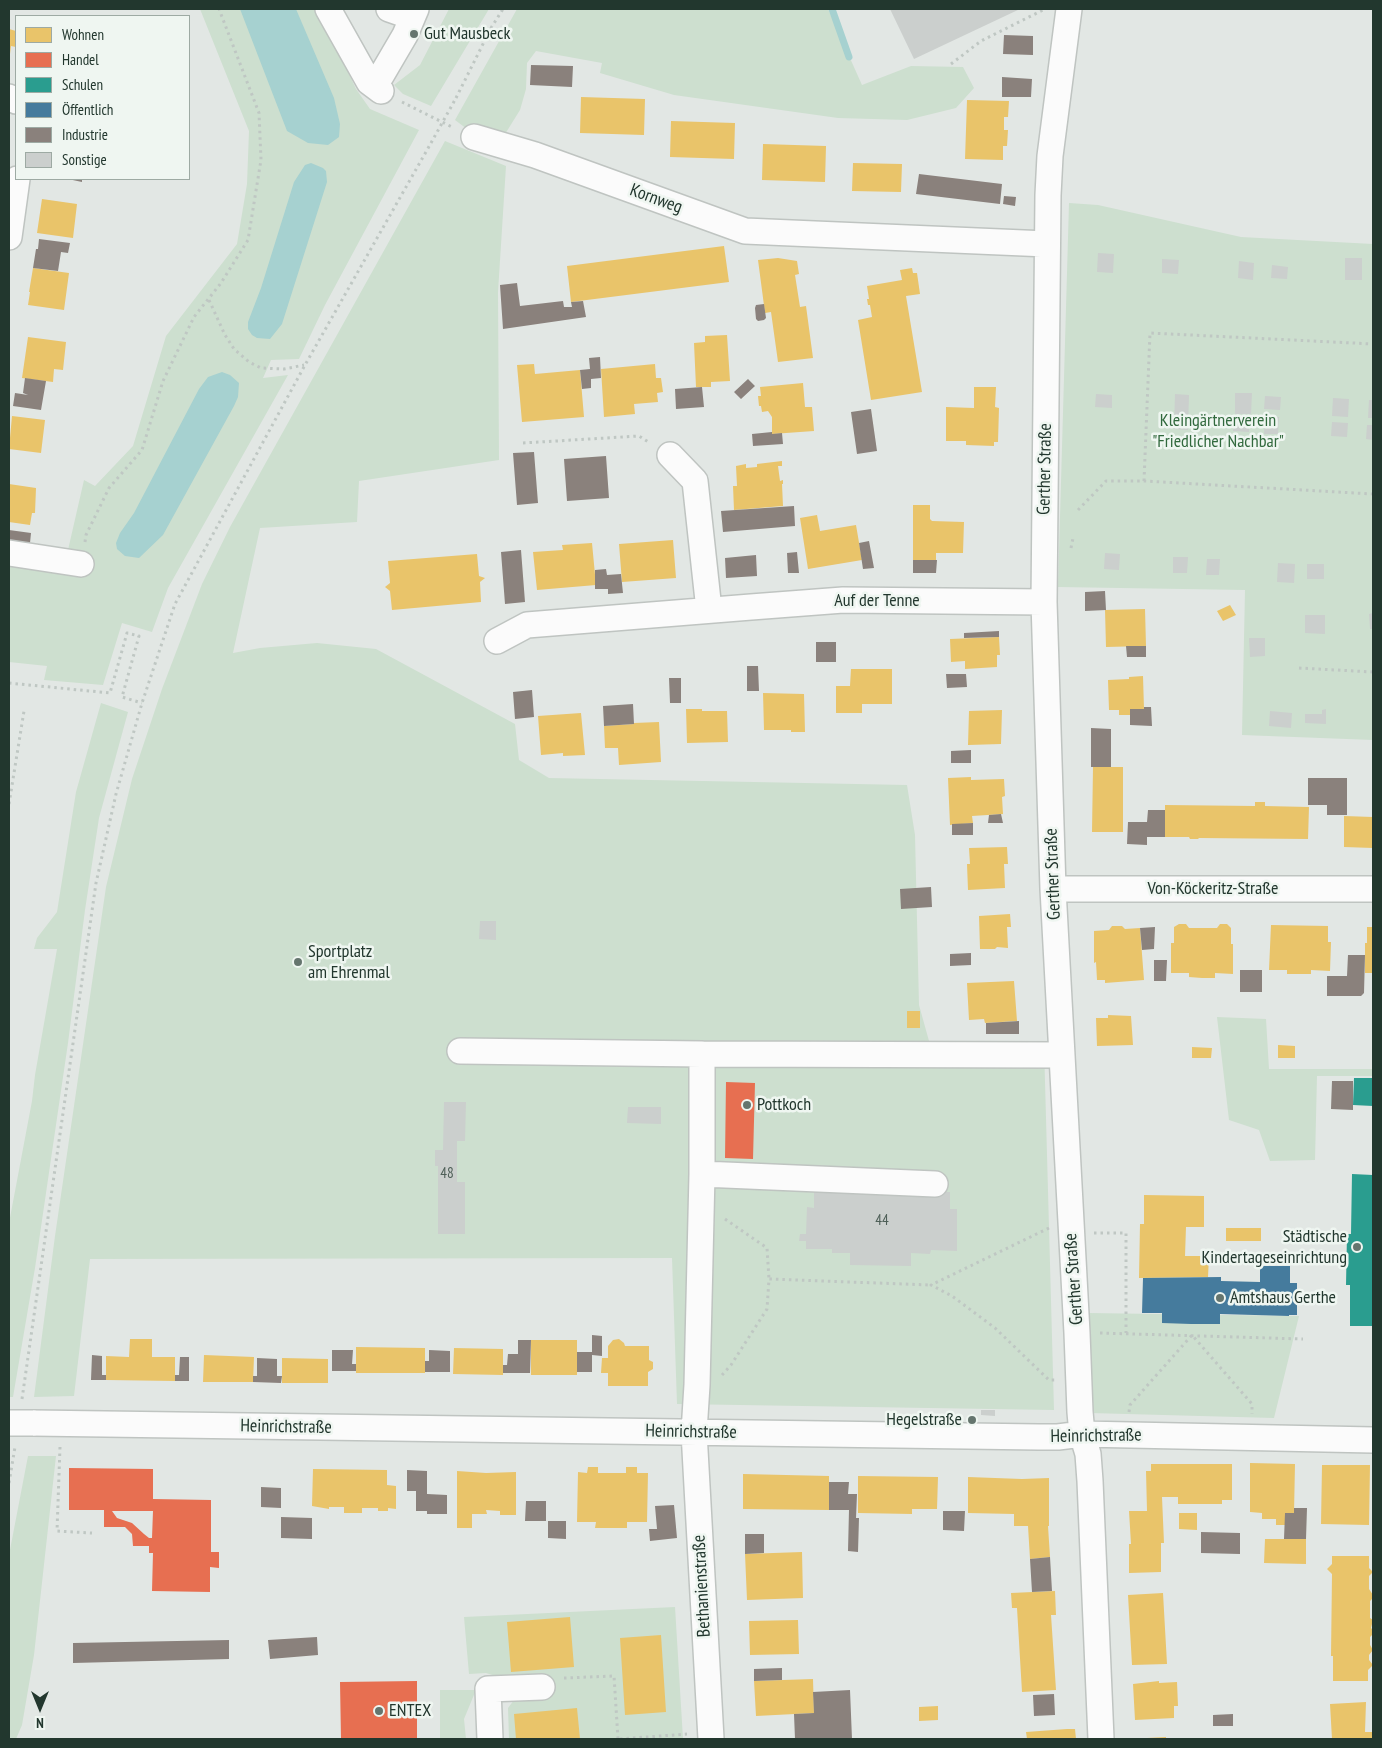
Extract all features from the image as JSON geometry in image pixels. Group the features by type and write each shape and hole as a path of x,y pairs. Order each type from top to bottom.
{"street":[{"path":"328,9 349,48 375,86 405,35 414,13 389,9"},
{"name":"Gerther Straße","path":"1069,9 1050,156 1047,244 1044,602 1053,888 1082,1434 1088,1454 1090,1481 1101,1739"},
{"name":"Kornweg","path":"474,138 535,155 745,231 1047,244"},
{"path":"9,237 17,180"},
{"path":"670,455 695,481 709,610"},
{"path":"9,553 81,564"},
{"name":"Auf der Tenne","path":"497,641 528,626 842,600 1044,602"},
{"name":"Von-Köckeritz-Straße","path":"1053,888 1373,889"},
{"path":"460,1051 1062,1055"},
{"name":"Bethanienstraße","path":"702,1054 702,1174 697,1385 694,1432 710,1736"},
{"path":"702,1174 935,1184"},
{"name":"Heinrichstraße","path":"20,1423 1039,1437 1082,1434 1373,1440"},
{"path":"490,1739 488,1689 542,1687"}],"path":[{"path":"81,564 86,535 109,488 142,450 163,381 194,317 209,300 248,240 262,160 259,113 219,9"},
{"path":"9,1483 20,1423 96,883 116,794 142,702 175,604 305,365 456,98 491,28 503,9"},
{"path":"951,64 982,41 1045,9"},
{"path":"375,86 474,138"},
{"path":"209,300 225,335 234,349 249,362 262,368 284,369 305,365"},
{"path":"1144,481 1150,333 1373,344"},
{"path":"523,443 639,436 670,455"},
{"path":"1078,510 1106,481 1144,481 1373,494"},
{"path":"1071,551 1073,538"},
{"path":"9,683 110,693 127,633 139,636 122,697 142,702"},
{"path":"1299,668 1373,672"},
{"path":"9,804 24,711"},
{"path":"697,1385 718,1379 731,1365 767,1309 770,1279 767,1248 700,1203"},
{"path":"770,1279 931,1285 1070,1225 1126,1233 1126,1333"},
{"path":"931,1285 952,1296 995,1328 1049,1380 1079,1380"},
{"path":"1077,1333 1303,1339"},
{"path":"1126,1435 1130,1405 1192,1335"},
{"path":"1192,1335 1252,1404 1252,1437"},
{"path":"61,1424 57,1531 92,1533"},
{"path":"542,1687 548,1679 614,1676 619,1739 710,1736"}],"green space":[{"path":"200,9 319,9 356,89 370,109 419,130 325,305 299,359 271,360 263,378 288,375 168,588 152,632 122,623 103,685 44,680 47,666 9,662 9,563 68,550 84,480 95,486 133,446 166,336 237,244 247,184 249,131"},
{"path":"449,9 489,9 431,106 403,94 394,85 420,65"},
{"path":"517,9 828,9 862,85 911,66 963,67 974,88 956,108 907,120 838,118 674,95 600,73 602,63 536,51 527,63 526,89 520,110 502,139 471,132 455,120"},
{"path":"445,141 506,166 498,292 499,460 359,481 357,522 260,528 233,653 260,648 317,643 376,649 515,724 519,760 549,778 907,785 915,835 919,1005 929,1041 1044,1045 1054,1410 677,1404 672,1258 90,1259 74,1396 34,1397 55,1236 106,887 132,779 162,689 202,584 230,527"},
{"name":"Kleingärtnerverein \"Friedlicher Nachbar\"","path":"1069,203 1098,205 1241,237 1373,244 1373,740 1242,735 1245,590 1058,587"},
{"path":"101,703 128,712 99,818 35,1268 13,1397 9,1397 9,1223 32,1101 57,949 34,949 37,938 57,912 76,792"},
{"path":"1217,1017 1266,1019 1269,1069 1373,1069 1373,1076 1317,1076 1315,1160 1270,1161 1259,1130 1229,1120"},
{"path":"1088,1313 1299,1316 1274,1418 1090,1413"},
{"path":"28,1456 56,1456 34,1655 22,1725 16,1739 9,1739 9,1555"},
{"path":"675,1607 683,1739 509,1739 508,1708 514,1700 549,1699 549,1675 499,1677 486,1673 469,1674 464,1617"},
{"path":"440,1690 476,1690 464,1719 466,1739 440,1739"}],"water":[{"path":"240,9 296,9 334,98 340,124 339,137 328,145 308,143 287,131"},
{"path":"311,163 326,171 327,182 282,324 270,339 257,338 248,329 248,322 261,288 294,182 305,165"},
{"path":"222,372 230,375 239,383 238,397 234,406 163,535 139,558 125,556 117,549 116,543 120,533 134,513 199,389 208,377"}],"building: Wohnen":[{"path":"9,29 15,31 15,47 11,46 10,54"},
{"path":"581,97 645,99 644,135 580,133"},
{"path":"967,100 1009,101 1008,117 1004,117 1004,130 1008,130 1007,146 1003,146 1003,160 965,159"},
{"path":"671,121 735,123 734,159 670,157"},
{"path":"763,144 826,146 825,182 762,180"},
{"path":"853,163 902,164 901,192 852,191"},
{"path":"42,199 77,204 73,238 37,233"},
{"path":"724,246 729,282 571,302 567,266"},
{"path":"778,258 797,261 799,274 795,275 800,307 806,306 813,358 778,362 771,312 765,313 758,260"},
{"path":"33,268 69,273 64,310 28,305"},
{"path":"912,268 913,273 917,273 920,294 906,296 922,392 871,400 858,320 872,317 867,299 869,299 867,286 902,280 900,270"},
{"path":"727,335 730,381 711,382 711,387 696,387 694,343 705,342 705,336"},
{"path":"28,337 66,342 63,370 54,369 53,382 22,378"},
{"path":"534,364 535,374 580,370 584,417 522,422 517,365"},
{"path":"655,364 656,378 661,378 663,392 657,393 658,402 634,404 635,414 604,417 601,369"},
{"path":"803,383 805,407 812,407 814,431 772,434 772,417 768,411 762,412 761,406 759,406 758,396 761,396 760,387"},
{"path":"974,387 996,387 995,407 999,408 998,442 994,442 994,446 966,445 966,441 946,441 946,407 974,408"},
{"path":"12,416 45,420 41,453 9,449"},
{"path":"782,461 782,466 778,466 780,481 783,480 783,506 734,510 733,486 737,486 736,466 746,464 746,468 757,467 757,464"},
{"path":"9,484 36,488 35,513 32,513 30,525 9,522"},
{"path":"913,505 930,505 930,519 932,521 964,522 963,553 936,553 936,560 913,560"},
{"path":"817,515 820,531 856,525 862,560 808,569 800,518"},
{"path":"673,540 676,578 622,582 619,544"},
{"path":"592,543 596,585 537,590 533,552 563,550 562,545"},
{"path":"477,554 479,576 485,578 480,582 481,602 392,610 390,591 385,587 390,583 388,561"},
{"path":"1230,605 1236,615 1223,621 1217,611"},
{"path":"1145,609 1146,646 1106,647 1105,610"},
{"path":"999,637 1000,655 997,655 997,667 965,669 965,661 951,662 950,639"},
{"path":"851,669 892,669 892,704 862,704 862,713 836,713 836,686 850,686"},
{"path":"1143,676 1144,709 1130,709 1130,715 1119,715 1119,710 1109,710 1108,680"},
{"path":"763,693 804,694 805,732 764,730"},
{"path":"686,709 727,711 728,742 687,743"},
{"path":"1002,710 1001,744 968,745 969,711"},
{"path":"581,713 585,755 563,756 563,753 541,755 538,716"},
{"path":"659,722 661,762 619,765 618,748 605,748 604,726"},
{"path":"1093,767 1123,767 1123,832 1092,832"},
{"path":"971,777 971,780 1004,779 1003,814 972,816 973,823 950,825 948,778"},
{"path":"1255,802 1265,802 1265,806 1309,807 1308,839 1190,839 1189,837 1165,837 1165,805 1255,806"},
{"path":"1344,816 1373,817 1373,848 1344,847"},
{"path":"1007,847 1008,864 1004,864 1005,888 968,890 967,864 970,864 969,848"},
{"path":"1010,914 1011,927 1007,927 1008,948 980,949 979,916"},
{"path":"1179,924 1186,924 1189,928 1217,928 1220,924 1227,924 1231,928 1231,944 1233,944 1233,974 1215,973 1215,978 1202,978 1189,977 1189,973 1171,973 1171,943 1174,943 1174,927"},
{"path":"1271,925 1328,926 1328,942 1331,942 1330,971 1311,970 1311,974 1287,974 1287,970 1269,970"},
{"path":"1112,926 1122,926 1125,929 1140,928 1144,980 1105,983 1105,980 1097,980 1096,962 1094,963 1094,931 1109,930"},
{"path":"1367,927 1373,927 1373,973 1365,973"},
{"path":"1014,981 1017,1021 985,1023 984,1019 969,1020 967,983"},
{"path":"907,1011 920,1011 920,1028 907,1028"},
{"path":"1108,1015 1131,1016 1133,1045 1097,1046 1096,1018 1108,1018"},
{"path":"1278,1045 1295,1046 1295,1058 1278,1058"},
{"path":"1192,1047 1212,1048 1211,1058 1192,1058"},
{"path":"1144,1195 1204,1196 1204,1227 1186,1227 1185,1256 1209,1256 1208,1277 1139,1278 1140,1224 1144,1224"},
{"path":"1226,1228 1261,1228 1261,1241 1226,1241"},
{"path":"130,1339 152,1339 152,1357 175,1357 175,1381 106,1380 106,1356 129,1357"},
{"path":"619,1339 625,1346 649,1346 649,1360 653,1362 653,1369 648,1372 648,1386 608,1386 608,1373 601,1373 602,1358 608,1358 608,1346 613,1340"},
{"path":"531,1340 577,1340 577,1375 531,1375"},
{"path":"356,1347 425,1348 425,1373 356,1373"},
{"path":"454,1348 503,1349 503,1375 453,1374"},
{"path":"204,1355 254,1357 253,1382 203,1382"},
{"path":"282,1358 328,1359 328,1383 282,1383"},
{"path":"1250,1463 1295,1464 1294,1513 1285,1513 1285,1525 1276,1525 1276,1519 1262,1519 1262,1513 1250,1512"},
{"path":"1151,1464 1232,1464 1232,1500 1222,1500 1222,1504 1178,1504 1178,1497 1162,1497 1164,1543 1161,1543 1161,1572 1129,1573 1129,1544 1131,1544 1129,1511 1147,1511 1146,1471 1151,1471"},
{"path":"1322,1465 1370,1465 1369,1525 1321,1524"},
{"path":"588,1467 598,1467 598,1473 626,1473 626,1467 637,1467 637,1473 648,1473 647,1522 627,1522 627,1528 595,1528 596,1522 577,1522 578,1472 587,1473"},
{"path":"313,1469 387,1470 387,1485 396,1486 396,1509 388,1508 388,1511 378,1511 378,1508 362,1508 362,1513 344,1513 344,1507 329,1507 329,1509 312,1506"},
{"path":"457,1471 486,1473 516,1472 516,1515 500,1515 500,1511 486,1510 487,1514 472,1514 472,1528 457,1528"},
{"path":"743,1474 829,1476 829,1510 743,1509"},
{"path":"858,1476 938,1477 937,1509 912,1509 912,1514 858,1513"},
{"path":"968,1477 1049,1478 1048,1526 1050,1557 1030,1559 1028,1526 1014,1526 1014,1514 968,1513"},
{"path":"1179,1513 1197,1513 1197,1530 1179,1529"},
{"path":"1265,1539 1306,1539 1306,1564 1264,1563"},
{"path":"802,1552 803,1598 747,1600 745,1554"},
{"path":"1332,1556 1369,1556 1369,1568 1373,1572 1369,1576 1369,1589 1373,1595 1370,1601 1370,1618 1373,1620 1371,1628 1373,1634 1370,1637 1370,1645 1373,1650 1369,1655 1369,1660 1373,1665 1368,1670 1368,1681 1333,1681 1333,1656 1331,1656 1332,1574 1327,1569 1332,1564"},
{"path":"1055,1591 1056,1615 1051,1615 1056,1690 1022,1692 1017,1608 1012,1608 1011,1593"},
{"path":"1163,1593 1167,1664 1132,1665 1128,1595"},
{"path":"570,1617 574,1667 511,1672 507,1622"},
{"path":"798,1620 799,1654 750,1655 749,1621"},
{"path":"661,1635 666,1712 625,1715 620,1638"},
{"path":"813,1679 814,1713 756,1716 754,1681"},
{"path":"1159,1681 1159,1683 1177,1682 1178,1706 1174,1706 1174,1718 1135,1720 1133,1684"},
{"path":"1366,1702 1365,1732 1372,1732 1372,1739 1332,1739 1330,1704"},
{"path":"938,1706 938,1720 919,1721 919,1707"},
{"path":"577,1708 580,1739 516,1739 514,1714"},
{"path":"1075,1729 1076,1739 1027,1739 1026,1732"},
{"path":"1166,1737 1166,1739 1147,1739 1147,1738"}],"building: Handel":[{"path":"726,1082 755,1083 753,1159 725,1158"},
{"path":"69,1468 153,1469 153,1499 211,1500 211,1552 219,1552 219,1568 210,1567 210,1592 152,1591 153,1553 149,1553 149,1546 133,1546 132,1534 125,1527 104,1527 104,1510 69,1510","holes":["112,1511 153,1511 152,1538 149,1538 132,1523 117,1518"]},
{"name":"ENTEX","path":"417,1681 417,1739 341,1739 340,1682"}],"building: Schulen":[{"path":"1354,1078 1373,1078 1373,1106 1353,1105"},
{"path":"1352,1174 1373,1175 1373,1326 1350,1326 1350,1285 1346,1285 1347,1234 1351,1234"}],"building: Öffentlich":[{"name":"Amtshaus Gerthe","path":"1260,1266 1290,1266 1290,1283 1297,1283 1297,1315 1220,1314 1220,1324 1191,1324 1162,1323 1162,1313 1142,1313 1143,1278 1221,1277 1221,1281 1260,1282"}],"building: Industrie":[{"path":"1004,35 1033,36 1033,55 1003,54"},
{"path":"531,65 573,66 572,87 530,85"},
{"path":"1002,77 1032,79 1031,97 1002,97"},
{"path":"919,174 1002,184 1000,204 916,194"},
{"path":"1004,196 1016,197 1015,206 1003,204"},
{"path":"39,239 70,243 68,253 61,252 58,271 33,268"},
{"path":"517,283 520,306 563,301 564,307 572,307 571,302 583,301 586,317 503,329 500,285"},
{"path":"764,304 766,318 758,321 756,319 756,305"},
{"path":"600,357 601,378 591,379 591,388 582,389 580,370 590,369 589,358"},
{"path":"25,378 46,381 41,410 13,406 15,393 28,395 23,393"},
{"path":"748,379 755,386 741,399 734,392"},
{"path":"702,387 704,407 676,409 675,389"},
{"path":"871,409 877,451 857,454 851,412"},
{"path":"772,432 772,434 782,433 783,444 753,446 752,434"},
{"path":"534,452 538,503 517,505 513,453"},
{"path":"606,456 609,498 567,501 564,459"},
{"path":"794,506 795,526 723,532 721,511"},
{"path":"9,530 31,533 30,543 9,541"},
{"path":"869,541 874,568 863,569 859,543"},
{"path":"521,550 525,602 505,604 501,552"},
{"path":"797,552 799,573 788,573 787,553"},
{"path":"756,555 757,576 726,578 725,558"},
{"path":"913,560 937,560 936,573 913,573"},
{"path":"606,569 607,575 621,574 623,593 608,594 608,589 595,589 595,570"},
{"path":"1105,591 1106,610 1085,611 1085,592"},
{"path":"999,631 999,637 964,638 964,633"},
{"path":"816,642 836,642 836,662 816,662"},
{"path":"1126,646 1146,646 1146,657 1127,657"},
{"path":"747,666 758,666 759,691 747,691"},
{"path":"946,674 966,674 967,687 947,688"},
{"path":"669,678 681,678 681,703 670,703"},
{"path":"532,690 534,717 515,719 513,692"},
{"path":"633,704 634,724 604,726 603,706"},
{"path":"1144,707 1151,707 1152,726 1130,725 1130,709 1144,709"},
{"path":"1091,728 1111,729 1111,767 1091,767"},
{"path":"971,750 971,763 951,763 951,751"},
{"path":"1308,778 1347,778 1347,815 1327,815 1327,805 1308,805"},
{"path":"1148,810 1165,810 1165,837 1147,837 1147,845 1127,844 1128,822 1147,822"},
{"path":"1001,814 1003,823 988,823 989,815"},
{"path":"973,823 973,835 952,835 952,824"},
{"path":"931,887 932,907 901,909 900,889"},
{"path":"1155,927 1154,949 1142,950 1140,928"},
{"path":"971,953 971,965 950,966 950,954"},
{"path":"1348,955 1365,955 1364,993 1361,996 1327,996 1327,976 1347,976"},
{"path":"1154,960 1167,960 1166,981 1154,981"},
{"path":"1240,970 1262,970 1262,992 1240,992"},
{"path":"1019,1021 1019,1034 986,1034 986,1023"},
{"path":"1332,1081 1353,1081 1353,1110 1331,1109"},
{"path":"592,1335 602,1336 602,1356 592,1355 592,1372 577,1372 577,1352 592,1352"},
{"path":"518,1340 531,1340 530,1373 503,1373 503,1365 507,1365 508,1354 518,1354"},
{"path":"332,1350 353,1350 352,1364 356,1364 356,1371 332,1371"},
{"path":"429,1350 450,1351 450,1372 425,1372 425,1361 429,1361"},
{"path":"92,1355 102,1356 102,1375 106,1375 106,1380 91,1380"},
{"path":"180,1357 189,1357 189,1381 175,1381 175,1375 179,1375"},
{"path":"257,1358 277,1359 277,1376 282,1376 281,1383 253,1382 253,1376 257,1376"},
{"path":"407,1470 427,1471 427,1494 447,1495 447,1514 427,1514 427,1511 416,1511 416,1491 407,1491"},
{"path":"829,1482 849,1482 848,1494 857,1494 856,1518 859,1518 858,1552 848,1551 849,1510 829,1510"},
{"path":"261,1487 281,1488 281,1508 261,1507"},
{"path":"526,1501 546,1501 546,1521 525,1521"},
{"path":"674,1505 677,1538 650,1541 649,1529 657,1529 655,1506"},
{"path":"1294,1508 1307,1508 1306,1539 1284,1539 1285,1513 1294,1513"},
{"path":"943,1511 965,1511 964,1531 943,1530"},
{"path":"281,1517 312,1518 312,1539 281,1538"},
{"path":"548,1521 566,1521 566,1539 548,1538"},
{"path":"1201,1532 1240,1533 1240,1554 1201,1553"},
{"path":"745,1534 764,1534 764,1553 745,1554"},
{"path":"1050,1557 1052,1591 1032,1592 1030,1559"},
{"path":"317,1637 318,1655 270,1659 268,1640"},
{"path":"229,1640 229,1659 73,1663 73,1643"},
{"path":"782,1668 782,1680 754,1681 754,1669"},
{"path":"850,1690 852,1739 795,1739 794,1714 814,1713 813,1692"},
{"path":"1054,1694 1055,1715 1034,1716 1033,1695"},
{"path":"1233,1714 1233,1726 1213,1726 1213,1715"}],"building: Sonstige":[{"path":"890,9 1020,9 914,59"},
{"path":"1098,253 1114,254 1113,273 1097,272"},
{"path":"1345,258 1362,258 1362,280 1345,280"},
{"path":"1162,259 1179,260 1178,274 1162,273"},
{"path":"1239,261 1254,263 1253,280 1238,278"},
{"path":"1272,265 1288,267 1287,279 1271,278"},
{"path":"1235,393 1252,393 1251,414 1235,414"},
{"path":"1096,394 1112,395 1112,408 1095,407"},
{"path":"1175,394 1189,395 1188,430 1174,429"},
{"path":"1265,396 1281,397 1280,410 1264,409"},
{"path":"1333,398 1349,399 1348,417 1332,416"},
{"path":"1369,400 1373,400 1373,418 1368,418"},
{"path":"1265,417 1279,417 1278,434 1264,434"},
{"path":"1234,418 1250,419 1249,432 1233,431"},
{"path":"1332,422 1348,423 1347,437 1331,436"},
{"path":"1367,425 1373,425 1373,440 1366,439"},
{"path":"1105,553 1120,554 1119,570 1104,569"},
{"path":"1173,557 1188,557 1187,573 1173,573"},
{"path":"1207,559 1220,559 1219,575 1206,575"},
{"path":"1278,563 1295,564 1294,583 1277,582"},
{"path":"1307,564 1324,564 1324,579 1307,579"},
{"path":"1373,613 1373,629 1370,629 1369,614"},
{"path":"1305,615 1325,615 1325,634 1305,633"},
{"path":"1249,638 1265,638 1265,656 1250,657"},
{"path":"1326,709 1326,724 1305,723 1305,714 1322,714 1322,710"},
{"path":"1270,711 1292,713 1291,728 1269,726"},
{"path":"480,921 496,921 496,940 479,939"},
{"path":"444,1102 466,1102 465,1141 457,1141 457,1182 465,1182 465,1234 438,1234 438,1166 435,1166 435,1150 443,1150"},
{"path":"628,1107 661,1107 661,1124 627,1123"},
{"path":"814,1191 950,1192 950,1209 957,1209 957,1251 931,1250 930,1254 911,1253 911,1266 850,1265 850,1253 832,1253 832,1249 806,1249 806,1241 799,1241 800,1234 806,1234 807,1207 814,1208"},
{"path":"981,1410 995,1410 995,1416 981,1415"}],"waterway":[{"path":"832,9 849,57"}],"place":[{"name":"Gut Mausbeck","path":"414,34"},
{"name":"Sportplatz am Ehrenmal","path":"298,962"},
{"name":"Pottkoch","path":"747,1105"},
{"name":"Städtische Kindertageseinrichtung","path":"1357,1247"},
{"name":"Amtshaus Gerthe","path":"1220,1298"},
{"name":"Hegelstraße","path":"972,1420"},
{"name":"ENTEX","path":"379,1711"}]}
